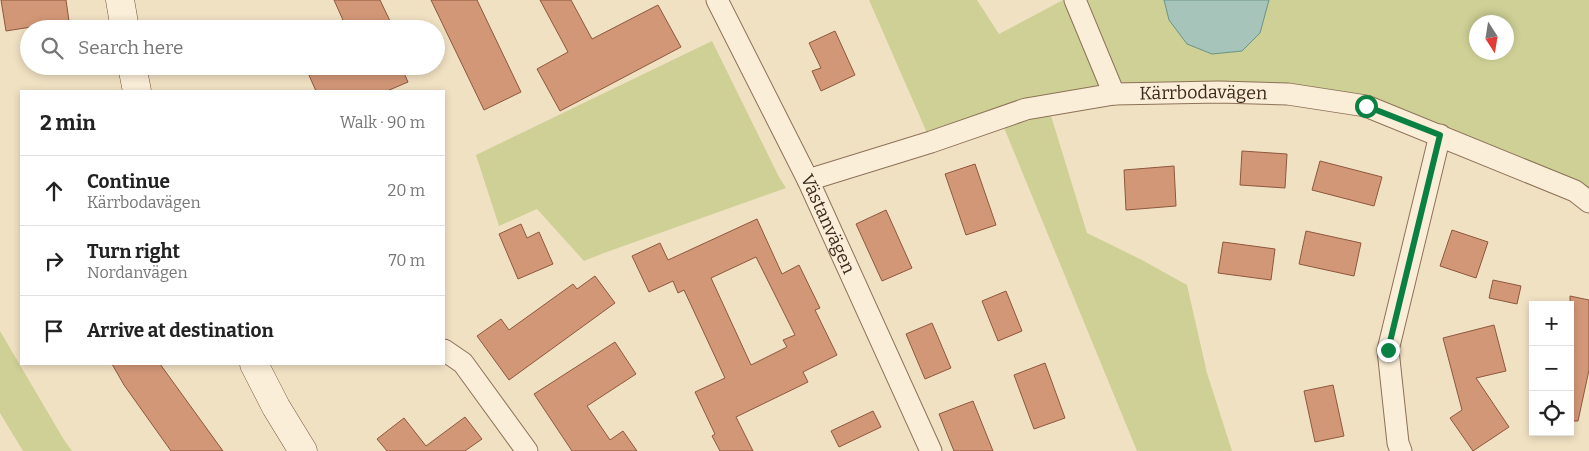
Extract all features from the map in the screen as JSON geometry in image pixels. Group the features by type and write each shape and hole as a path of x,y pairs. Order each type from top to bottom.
{"street":[{"path":"120,0 123,20"},
{"name":"Västanvägen","path":"717,0 808,180 931,451"},
{"path":"1075,0 1114,94"},
{"path":"134,75 137,90"},
{"name":"Kärrbodavägen","path":"808,180 931,142 1026,109 1114,94 1219,92 1288,94 1366,106 1574,191 1589,202"},
{"path":"1401,451 1398,443 1388,350 1440,135"},
{"path":"445,351 463,363 527,451"},
{"path":"255,365 276,407 303,451"}],"green space":[{"path":"869,0 977,0 999,34 1063,0 1589,0 1589,202 1440,135 1288,94 1048,106 1087,233 1187,285 1207,373 1232,451 1137,451 1000,118 931,142"},
{"path":"712,41 786,188 584,261 537,209 499,226 476,155"},
{"path":"0,331 72,451 23,451 0,413"}],"water":[{"path":"1164,0 1269,0 1260,33 1242,51 1212,54 1187,44 1169,20"}],"building":[{"path":"1,0 66,0 69,20 20,20 20,29 6,31"},
{"path":"334,0 380,0 390,20 343,20"},
{"path":"431,0 477,0 521,92 484,110 445,29 445,20 441,20"},
{"path":"540,0 571,0 592,39 658,5 681,47 560,111 537,69 568,52"},
{"path":"835,31 855,75 821,91 812,71 821,68 809,43"},
{"path":"309,75 405,75 408,82 389,90 316,90"},
{"path":"1242,151 1287,154 1285,188 1240,185"},
{"path":"1320,161 1382,177 1374,206 1312,190"},
{"path":"975,164 996,225 966,235 945,174"},
{"path":"1174,166 1176,206 1126,210 1124,170"},
{"path":"886,210 912,268 882,281 856,224"},
{"path":"757,219 782,274 799,265 820,308 815,310 837,355 803,372 808,382 736,417 753,451 720,451 712,436 715,434 695,392 725,378 684,290 678,293 673,281 649,292 632,256 660,243 668,260","holes":["756,257 795,335 783,340 787,347 751,365 711,278"]},
{"path":"521,224 527,238 539,232 553,264 518,279 499,234"},
{"path":"1452,230 1488,242 1476,278 1440,266"},
{"path":"1306,231 1361,243 1354,276 1299,264"},
{"path":"1223,242 1275,249 1271,280 1218,273"},
{"path":"595,276 615,303 509,380 477,336 501,319 509,330 573,284 577,289"},
{"path":"1493,280 1521,286 1517,304 1489,298"},
{"path":"1006,291 1022,331 998,341 982,301"},
{"path":"1570,296 1589,300 1589,370 1578,421 1574,421 1574,301 1570,301"},
{"path":"932,323 951,368 925,379 906,334"},
{"path":"1494,325 1506,371 1476,378 1509,427 1473,451 1450,418 1462,410 1443,338"},
{"path":"615,342 636,374 587,406 610,440 623,431 637,451 572,451 534,394"},
{"path":"1045,363 1065,418 1034,429 1014,375"},
{"path":"113,365 161,365 223,451 171,451 124,385"},
{"path":"1333,385 1344,436 1315,442 1304,391"},
{"path":"973,401 993,451 954,451 939,414"},
{"path":"873,411 881,427 839,447 831,431"},
{"path":"465,417 482,439 465,451 387,451 377,439 404,418 426,446"}],"route":[{"path":"1366,106 1440,135 1388,350"}]}
